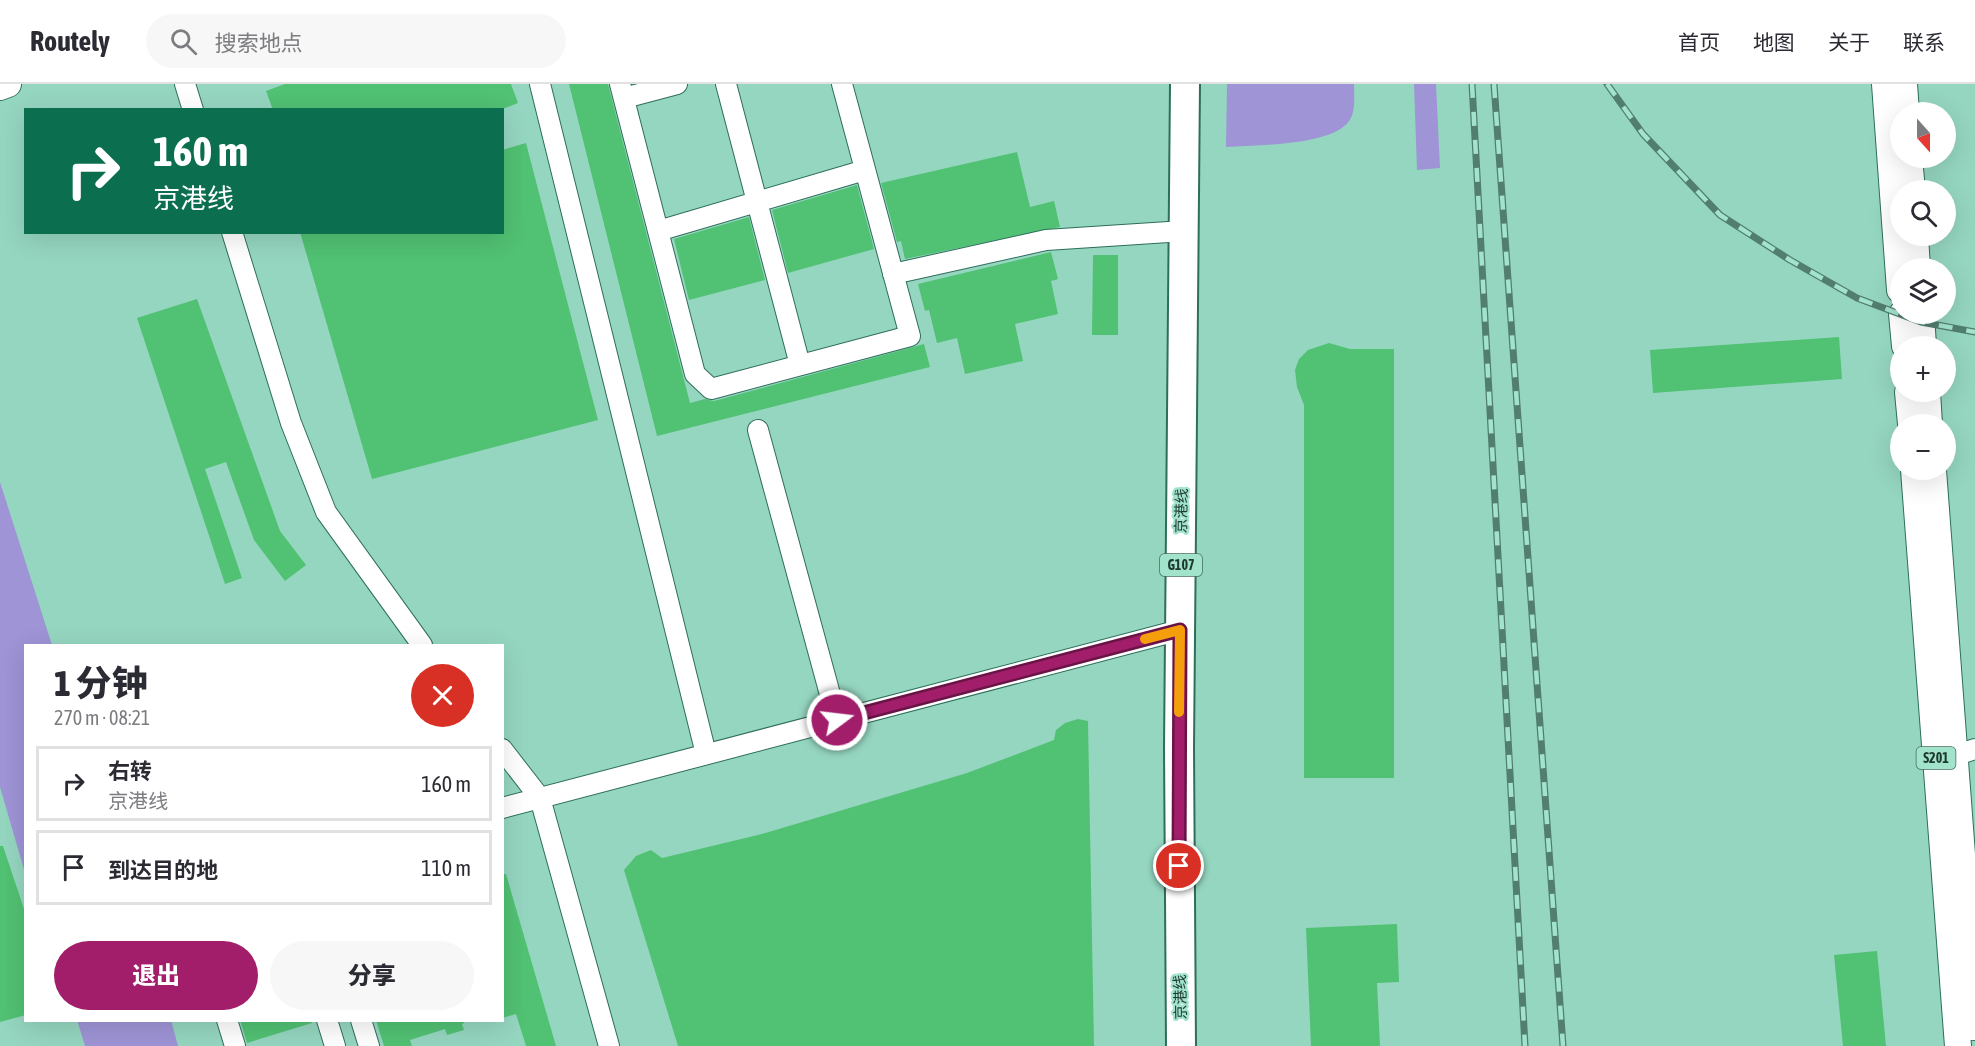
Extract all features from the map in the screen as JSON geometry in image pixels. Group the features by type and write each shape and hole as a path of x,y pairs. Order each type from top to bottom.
{"highway":[{"name":"京港线","path":"1181,1046 1180,630 1185,84"},
{"name":"京港线","path":"1198,1046 1196,736 1202,84"}],"main road":[{"path":"0,87 8,84"},
{"path":"1885,84 1898,258"},
{"path":"1904,84 1905,102"},
{"name":"S201","path":"1915,480 1958,1046"},
{"name":"S201","path":"1934,480 1965,752 1975,1027"}],"street":[{"path":"185,84 192,108"},
{"path":"540,84 706,754"},
{"path":"676,84 622,91 695,374 703,384 711,389 910,336 842,84"},
{"path":"726,84 800,365"},
{"path":"658,231 866,170"},
{"path":"893,274 1046,240 1184,231"},
{"path":"233,234 291,423 326,512 421,644"},
{"path":"758,430 837,720"},
{"path":"504,807 1180,630"},
{"path":"504,752 540,798 609,1046"},
{"path":"228,1022 235,1046"},
{"path":"328,1022 335,1046"},
{"path":"362,1022 369,1046"}],"shaded area":[{"path":"1227,84 1354,84 1353,113 1349,121 1340,129 1310,140 1226,147"},
{"path":"1414,84 1436,84 1440,168 1417,170"},
{"path":"0,482 52,644 24,644 24,870 0,787"},
{"path":"78,1022 172,1022 178,1046 85,1046"}],"building":[{"path":"285,84 511,84 518,103 504,108 272,108 266,91"},
{"path":"569,84 608,84 690,403 705,399 714,401 924,344 930,367 657,436"},
{"path":"526,143 598,420 372,479 301,234 504,234 504,149"},
{"path":"1017,152 1030,207 1054,201 1060,227 905,259 901,241 897,242 881,183"},
{"path":"857,185 874,249 788,273 772,210"},
{"path":"749,217 765,280 689,300 674,239"},
{"path":"1051,252 1058,279 1051,281 1058,314 1015,324 1023,361 965,374 957,338 937,343 929,310 925,311 918,284"},
{"path":"1093,255 1118,255 1118,335 1092,335"},
{"path":"197,299 280,531 306,565 285,581 254,540 226,462 205,469 242,578 225,584 137,318"},
{"path":"1839,337 1842,379 1653,393 1650,350"},
{"path":"1329,343 1350,349 1394,349 1394,778 1304,778 1304,405 1297,387 1295,370 1299,359 1308,350"},
{"path":"1078,719 1088,721 1094,1046 678,1046 624,870 636,856 651,850 662,858 762,834 967,773 1054,740 1056,730 1065,723"},
{"path":"0,846 3,846 24,909 24,1016 0,1022"},
{"path":"504,874 506,874 556,1046 526,1046 516,1014 504,1017"},
{"path":"1397,924 1399,982 1377,983 1380,1046 1311,1046 1306,928"},
{"path":"1877,951 1886,1046 1843,1046 1834,955"},
{"path":"241,1022 312,1022 312,1023 247,1043"},
{"path":"377,1022 464,1022 462,1024 464,1030 447,1035 445,1029 410,1040 412,1046 384,1046"}],"railway":[{"path":"1472,84 1525,1046"},
{"path":"1494,84 1563,1046"},
{"path":"1607,84 1643,134 1720,215 1790,260 1857,298 1921,322 1975,332"}],"slow traffic":[{"path":"1145,639 1180,630 1179,712"}],"route":[{"path":"837,720 1180,630 1179,866"}]}
